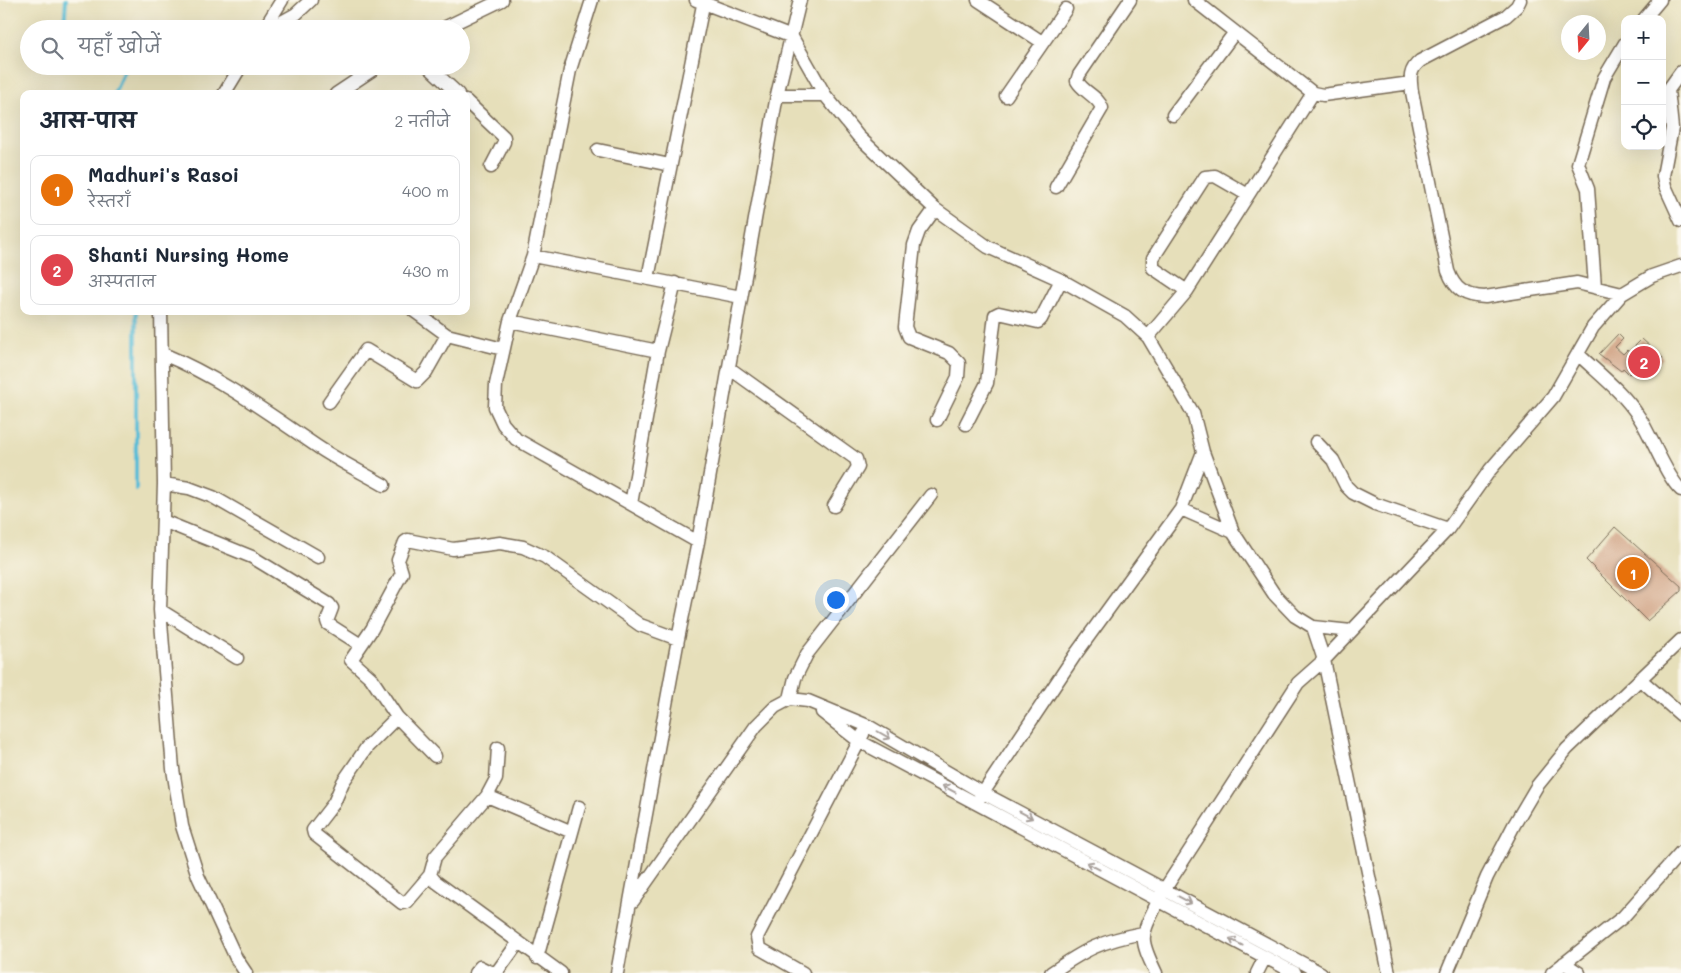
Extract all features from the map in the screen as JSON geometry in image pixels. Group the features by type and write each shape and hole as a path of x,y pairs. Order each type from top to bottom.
{"street":[{"path":"270,20 282,0"},
{"path":"285,20 296,14 310,0"},
{"path":"461,20 502,0"},
{"path":"592,0 570,70 533,256 510,321 503,349 496,384 495,407 503,424 516,439 698,542"},
{"path":"617,973 678,639 698,542 777,95 800,0"},
{"path":"978,0 1042,42"},
{"path":"1056,187 1102,108 1100,102 1080,87 1077,81 1079,75 1130,0"},
{"path":"1194,0 1313,93 1323,95 1410,83"},
{"path":"1520,0 1518,6 1506,16 1412,67 1410,83 1448,271 1460,292 1485,297 1577,283 1622,294"},
{"path":"1647,15 1660,0"},
{"path":"648,278 701,1 792,37 825,95 858,136 935,209 988,247 1061,280 1125,316 1148,337 1193,413 1203,452 1233,532 1274,594 1295,616 1313,627 1351,632"},
{"path":"1006,96 1066,9"},
{"path":"1173,115 1235,32"},
{"path":"1595,287 1588,189 1578,164 1604,78 1621,50"},
{"path":"1681,72 1668,90 1672,128 1664,176 1665,186 1681,221"},
{"path":"226,90 236,75"},
{"path":"342,90 364,75"},
{"path":"438,75 454,90"},
{"path":"1148,337 1187,291 1313,93"},
{"path":"777,95 825,95"},
{"path":"470,105 504,138 504,142 491,167"},
{"path":"598,150 670,165"},
{"path":"1187,291 1153,268 1153,258 1205,177 1214,176 1248,195"},
{"path":"935,209 919,231 914,245 905,327 909,337 949,353 960,363 958,377 937,420"},
{"path":"533,256 741,297"},
{"path":"1156,973 1143,945 1143,933 1157,901 1298,683 1324,660 1448,529 1490,470 1553,397 1593,327 1622,294 1652,276 1681,266"},
{"path":"966,424 987,383 995,314 999,313 1038,322 1061,280"},
{"path":"631,504 658,351 675,283"},
{"path":"161,315 164,484 160,610 173,769 182,826 198,876 236,958 246,973"},
{"path":"420,315 447,335 503,349"},
{"path":"510,321 658,351"},
{"path":"329,402 366,350 417,381 426,372 447,335"},
{"path":"163,354 223,382 331,455 384,485"},
{"path":"1578,354 1620,393 1633,409 1658,450 1673,481 1681,490"},
{"path":"729,368 856,459 858,467 834,506"},
{"path":"1316,442 1332,460 1346,486 1353,493 1375,504 1448,529"},
{"path":"979,798 1075,655 1181,509 1203,452"},
{"path":"164,484 189,488 213,496 318,557"},
{"path":"790,699 795,678 807,654 931,495"},
{"path":"1181,509 1233,532"},
{"path":"163,521 252,557 329,604 332,608 328,624 361,645"},
{"path":"435,756 397,718 376,684 352,663 352,657 361,645 402,573 398,560 405,542 412,540 453,549 500,543 523,546 545,557 640,625 678,639"},
{"path":"160,610 237,658"},
{"path":"1313,627 1324,660 1390,973"},
{"path":"1447,973 1487,877 1514,825 1538,786 1567,749 1681,640"},
{"path":"1640,679 1681,715"},
{"path":"630,904 756,726 775,707 790,699 808,701 868,726 979,798 1157,901 1295,973"},
{"path":"808,701 859,741 1164,889 1321,973"},
{"path":"397,718 362,754 344,782 334,803 313,830 314,834 402,903 407,902 430,875 435,857 487,796 496,779 498,748"},
{"path":"804,973 767,954 759,948 757,938 868,726"},
{"path":"487,796 572,832"},
{"path":"537,958 579,807"},
{"path":"1552,973 1623,917 1681,852"},
{"path":"430,875 435,881 537,958 561,973"},
{"path":"1051,973 1077,955 1101,942 1143,933"},
{"path":"475,973 480,967 490,972 497,972 518,943"},
{"path":"1257,973 1265,958"},
{"path":"1564,963 1579,973"}],"building":[{"path":"1618,334 1623,339 1615,347 1623,354 1627,350 1629,352 1642,339 1663,358 1645,376 1636,367 1629,374 1623,368 1621,371 1599,354"},
{"path":"1615,527 1681,586 1681,591 1647,621 1586,560"}],"waterway":[{"path":"65,20 66,0"},
{"path":"116,90 122,75"},
{"path":"136,315 136,490"}],"place":[{"name":"Shanti Nursing Home","path":"1644,362"},
{"name":"Madhuri's Rasoi","path":"1633,573"}]}
